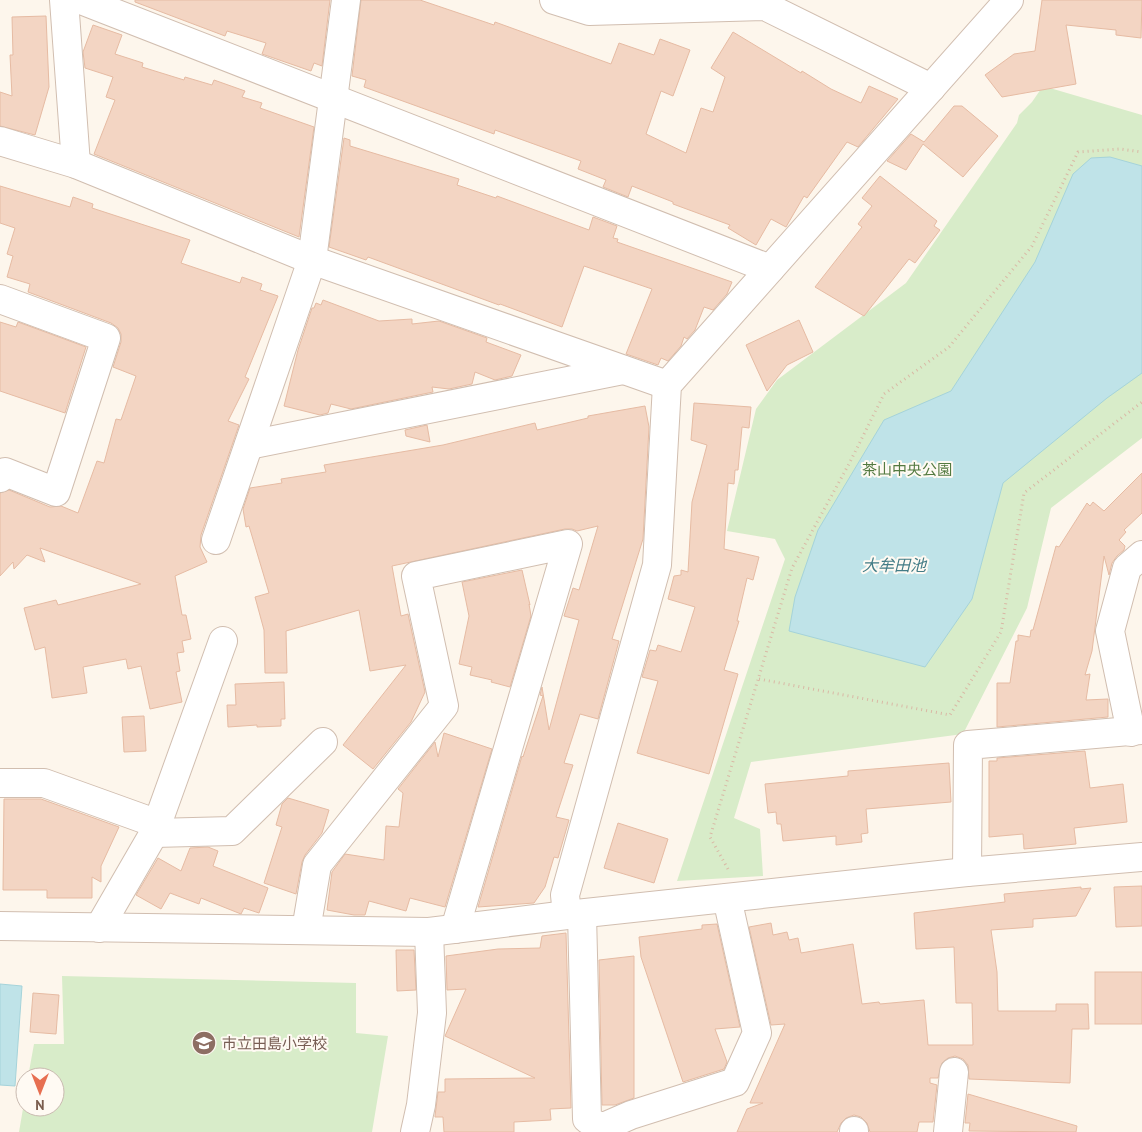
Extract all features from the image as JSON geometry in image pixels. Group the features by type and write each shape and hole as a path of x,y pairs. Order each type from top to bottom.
{"street":[{"path":"64,0 76,164"},
{"path":"81,0 770,269"},
{"path":"216,540 312,260 346,0"},
{"path":"554,0 589,11 765,6 931,88"},
{"path":"735,897 757,1033 735,1082 634,1124 601,1128 587,1119 574,914 565,895 657,565 667,385 1009,0"},
{"path":"0,141 76,164 312,260 667,385"},
{"path":"0,299 106,338 56,492 6,472 0,478"},
{"path":"248,445 624,370"},
{"path":"306,930 317,865 444,706 416,576 568,544 455,929"},
{"path":"967,872 968,745 1136,731 1110,631 1127,568 1142,555"},
{"path":"99,928 156,828 223,641"},
{"path":"0,783 44,783 156,828 232,831 323,742"},
{"path":"0,926 429,932 574,914 967,872 1142,857"},
{"path":"415,1132 421,1105 432,1014 429,932"},
{"path":"948,1132 954,1072"}],"path":[{"path":"735,897 710,837 760,679 792,568 884,394 949,347 1032,246 1078,152 1120,149 1142,152"},
{"path":"760,679 950,715 1001,632 1024,493 1142,402"}],"green space":[{"name":"茶山中央公園","path":"1043,86 1142,115 1142,438 1051,508 1027,608 963,734 751,762 734,818 760,829 763,876 677,881 785,559 775,539 727,531 756,409 777,380 906,283 1017,123 1019,115 1032,102"},
{"name":"市立田島小学校","path":"62,976 356,983 356,1033 388,1036 372,1132 19,1132 22,1117 65,1117 65,1067 30,1067 34,1044 64,1044"}],"water":[{"name":"大牟田池","path":"1110,157 1142,166 1142,373 1107,398 1003,483 972,599 925,667 789,631 795,597 818,530 884,420 951,391 1035,262 1073,174 1091,158"},
{"path":"0,984 22,986 15,1086 0,1085"}],"building":[{"path":"135,0 330,0 322,66 314,63 311,71 262,54 266,43 227,31 225,36 135,2"},
{"path":"361,0 420,0 494,25 495,22 611,64 619,43 654,55 660,39 690,50 673,96 661,91 646,134 686,153 701,108 713,112 725,77 711,68 733,32 801,73 802,71 831,89 861,103 869,86 898,99 858,147 847,142 807,198 804,196 786,227 771,219 756,245 728,228 730,225 673,204 673,202 632,186 628,197 603,187 606,180 578,169 581,161 495,130 494,134 364,87 366,80 352,76"},
{"path":"1042,0 1142,0 1141,38 1116,35 1116,30 1066,25 1076,84 1002,97 985,75 1014,54 1035,51"},
{"path":"46,16 49,87 35,135 0,126 0,92 12,96 10,55 13,55 12,17"},
{"path":"93,25 122,35 115,54 143,63 142,67 184,80 185,77 212,85 214,80 245,91 242,97 262,103 260,108 314,127 299,237 94,154 115,100 106,97 113,77 85,68 83,52"},
{"path":"954,106 962,106 998,136 963,177 923,144 906,170 887,161 911,134 924,142"},
{"path":"344,138 350,140 350,146 459,179 457,185 496,198 497,196 589,230 593,217 617,226 613,238 618,239 617,242 732,282 727,294 713,310 704,307 695,330 687,339 684,337 681,346 668,361 661,358 658,365 626,354 652,289 584,266 562,327 368,257 366,260 329,247"},
{"path":"880,176 937,221 934,226 940,230 915,263 909,259 864,316 815,287 862,227 858,224 872,206 862,198"},
{"path":"0,186 70,207 73,197 93,204 92,208 190,240 181,263 240,283 242,277 262,284 260,290 278,296 245,377 249,379 228,421 239,425 201,535 200,547 207,562 175,576 182,615 186,615 191,639 182,641 184,652 177,653 180,671 176,672 182,702 150,709 141,666 128,669 126,659 83,667 87,693 52,698 45,647 35,650 24,608 56,600 58,605 141,584 40,548 45,562 27,555 14,569 13,562 0,576 0,493 9,490 50,507 61,506 78,513 97,461 104,463 116,419 121,420 136,376 113,367 121,342 121,334 118,328 111,323 28,292 30,284 7,277 13,256 7,254 15,228 0,223"},
{"path":"323,300 379,321 412,319 412,324 439,321 487,338 486,342 521,355 512,376 495,380 475,372 472,384 449,389 432,387 433,392 351,409 331,404 328,413 320,415 284,406 298,350 312,308 314,308 316,303 321,305"},
{"path":"799,320 813,352 787,365 767,391 746,345"},
{"path":"0,322 16,327 18,322 86,347 65,413 0,391"},
{"path":"694,403 751,407 749,428 742,427 738,470 735,470 734,484 728,483 724,549 759,557 753,580 747,578 737,621 739,621 724,670 738,674 709,774 637,753 658,681 642,677 650,650 656,651 658,645 681,652 695,607 668,599 674,576 681,575 681,570 688,572 692,502 707,445 691,440"},
{"path":"645,406 649,427 643,539 612,639 619,641 598,719 580,714 564,763 573,765 556,817 569,820 558,858 554,857 545,887 534,903 478,907 522,756 543,696 540,695 542,687 549,730 579,620 564,616 573,588 579,590 598,526 577,531 565,529 392,566 401,616 408,614 425,692 411,722 373,769 343,745 406,665 370,671 359,610 286,631 287,673 265,673 264,630 255,597 269,593 249,526 246,527 243,509 250,488 282,483 281,479 326,472 324,465 443,445 535,423 537,430 588,418 588,416"},
{"path":"427,425 430,442 406,436 405,430"},
{"path":"1142,473 1142,513 1124,530 1126,532 1119,540 1125,546 1124,550 1112,563 1109,575 1104,556 1092,651 1085,675 1090,674 1086,700 1108,699 1108,717 997,727 997,683 1010,683 1018,635 1030,637 1056,546 1059,547 1087,503 1090,506 1093,502 1104,511"},
{"path":"522,570 531,616 510,687 491,682 492,680 470,675 472,667 459,664 469,616 462,582"},
{"path":"284,682 285,719 281,719 281,726 228,727 227,705 236,705 235,684"},
{"path":"144,716 146,751 124,752 122,717"},
{"path":"444,733 492,749 445,907 410,898 406,911 369,901 365,915 327,910 332,872 345,854 384,860 386,826 399,827 403,793 398,789 435,742 438,757"},
{"path":"1085,751 1090,788 1123,784 1127,822 1074,828 1076,844 1024,849 1023,834 989,837 989,761 997,761 997,758"},
{"path":"949,763 951,802 866,809 868,833 861,834 862,842 836,845 836,836 783,841 781,824 777,824 776,812 768,813 765,784 848,776 848,771"},
{"path":"288,798 329,810 322,833 305,855 302,862 296,894 264,883 282,827 276,825 282,804"},
{"path":"4,799 41,799 119,827 101,866 101,882 92,877 92,898 47,898 47,890 3,890"},
{"path":"618,823 668,839 654,883 604,868"},
{"path":"208,847 218,851 213,866 268,888 259,913 244,908 241,914 201,898 199,904 170,893 161,909 136,895 158,858 181,871 190,848"},
{"path":"1142,886 1142,926 1116,927 1114,887"},
{"path":"1081,887 1081,889 1091,888 1076,916 1033,919 1033,927 991,930 997,972 998,1011 1056,1011 1056,1004 1088,1004 1089,1029 1072,1029 1070,1083 969,1079 968,1065 963,1059 955,1056 948,1058 942,1063 938,1078 930,1078 930,1083 937,1085 933,1122 919,1122 917,1132 870,1132 867,1123 861,1117 854,1115 846,1118 841,1123 837,1132 737,1132 747,1109 763,1103 750,1103 785,1024 771,1025 749,927 771,923 773,935 787,932 789,940 798,938 801,953 853,944 862,1004 924,1000 928,1045 973,1045 972,1003 956,1003 954,947 916,949 914,913 1005,902 1004,894"},
{"path":"717,924 740,1027 715,1029 727,1062 724,1069 683,1082 641,957 639,937 702,929 702,925"},
{"path":"566,933 571,1108 550,1109 551,1120 514,1122 514,1132 444,1132 443,1117 435,1116 438,1092 445,1092 445,1079 535,1078 445,1036 466,989 447,990 446,956 498,949 540,948 542,936"},
{"path":"396,950 414,950 416,990 397,991"},
{"path":"634,956 634,1098 615,1105 602,1105 599,960"},
{"path":"1095,972 1142,972 1142,1024 1095,1024"},
{"path":"33,993 59,995 56,1034 30,1032"},
{"path":"968,1094 1077,1126 1076,1132 969,1131 970,1123 965,1123"}],"place":[{"name":"市立田島小学校","path":"204,1043"}]}
